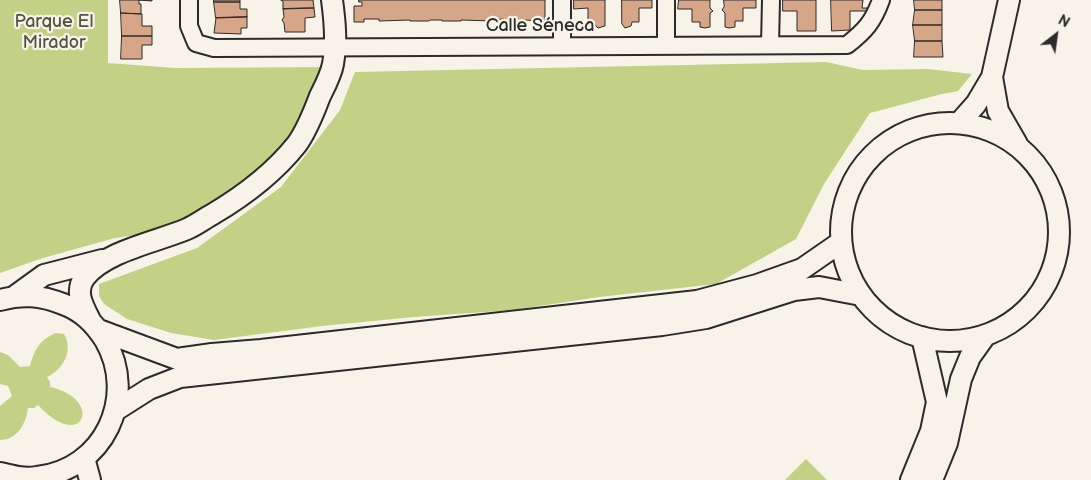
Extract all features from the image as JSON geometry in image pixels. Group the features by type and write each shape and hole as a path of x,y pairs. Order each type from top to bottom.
{"street":[{"name":"Calle Séneca","path":"189,0 189,26 196,43 214,48 847,45 862,33 874,18 881,0"},
{"path":"8,298 44,275 106,259 188,228 250,190 277,167 298,142 313,114 333,66 335,24 332,0"},
{"path":"562,0 562,46"},
{"path":"666,0 666,46"},
{"path":"770,45 771,0"},
{"path":"960,122 976,104 992,77 1009,0"},
{"path":"992,77 998,110 1018,146"},
{"path":"941,122 960,122 1006,138 1018,146 1036,163 1047,181 1055,200 1058,214 1060,242 1056,262 1036,300 1022,315 1005,327 985,336 964,340 943,341 922,337 904,331 887,322 860,295 844,261 841,242 840,220 845,199 853,179 866,161 881,146 900,134 920,126 941,122"},
{"path":"8,298 45,297 76,309 94,325 177,359 697,301 757,285 802,269 841,242"},
{"path":"0,472 22,479 54,474 84,458 104,436 116,410 119,391 118,372 112,353 81,300 80,287 85,277 106,259"},
{"path":"116,410 150,389 180,377 662,325 706,318 802,289 819,287 860,295"},
{"path":"932,480 947,443 961,379 970,357 985,336"},
{"path":"911,480 931,431 937,402 922,337"},
{"path":"84,458 90,480"}],"green space":[{"name":"Parque El Mirador","path":"0,0 108,0 108,63 175,68 333,67 298,142 188,228 115,238 43,258 0,273"},
{"path":"826,62 863,70 928,69 972,74 958,91 870,113 824,184 796,239 716,284 599,297 513,310 322,326 214,340 171,333 127,319 104,304 99,296 99,284 197,248 281,187 340,110 355,72"},
{"path":"56,333 64,334 68,346 62,365 47,377 50,387 67,393 78,402 82,411 82,419 76,424 67,425 54,419 38,405 34,408 28,408 23,425 16,434 0,440 0,406 12,396 8,386 0,384 0,352 8,355 20,367 30,366 38,346 50,335"},
{"path":"806,459 827,480 785,480"}],"building":[{"path":"120,0 139,0 141,14 121,13"},
{"path":"214,0 240,0 240,2 214,2"},
{"path":"281,0 313,0 314,8 283,9 283,2"},
{"path":"359,0 545,0 545,21 504,21 504,19 492,21 379,21 379,19 364,19 364,22 354,22 354,6 362,6 362,2 359,2"},
{"path":"574,0 605,0 605,26 598,28 594,22 588,22 588,8 574,9"},
{"path":"622,0 652,0 652,8 639,8 639,22 632,22 631,26 625,28 622,24"},
{"path":"679,0 710,0 710,8 713,11 710,13 710,27 700,27 700,22 692,22 692,9 678,9"},
{"path":"724,0 756,0 756,8 743,8 743,21 735,21 735,27 725,27 725,13 722,10"},
{"path":"783,0 816,0 816,31 797,31 797,11 783,11"},
{"path":"831,0 863,0 862,8 867,8 867,11 850,11 850,30 832,31"},
{"path":"914,0 942,0 942,10 915,10"},
{"path":"214,2 240,2 240,9 247,9 247,17 216,18"},
{"path":"314,8 315,17 305,18 305,32 285,32 282,20 284,17 283,9"},
{"path":"915,10 942,10 942,25 913,25"},
{"path":"121,13 142,14 142,26 152,26 152,36 122,36"},
{"path":"247,17 247,28 241,28 241,34 214,33 216,18"},
{"path":"913,25 942,25 942,41 915,41"},
{"path":"122,36 152,36 152,45 142,45 142,59 121,59"},
{"path":"915,41 942,41 943,57 914,57"}]}
